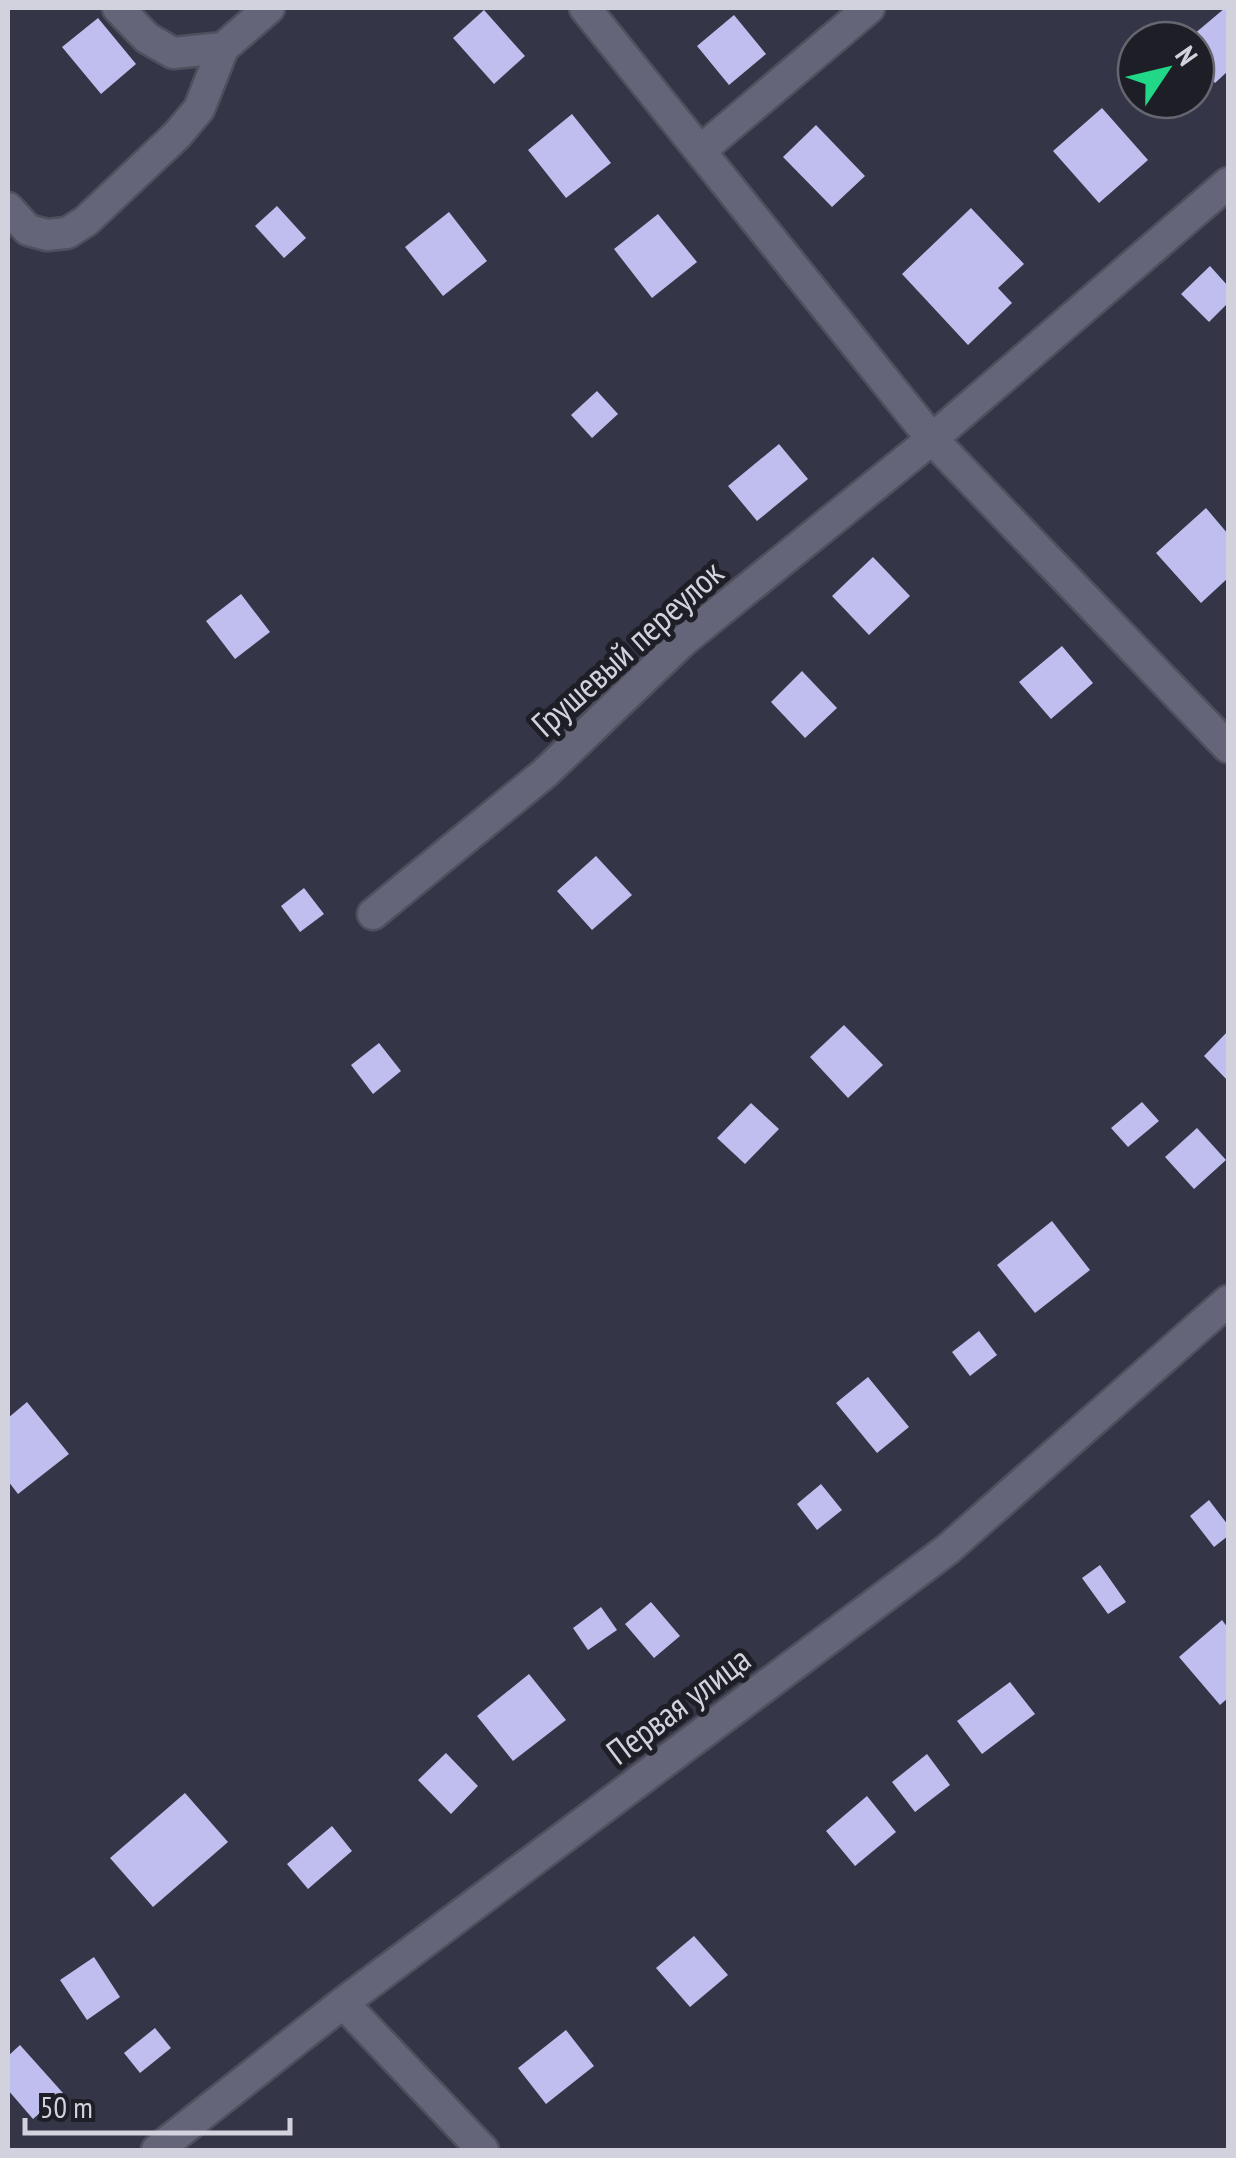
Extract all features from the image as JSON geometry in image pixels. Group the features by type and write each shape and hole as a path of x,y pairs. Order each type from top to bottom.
{"street":[{"path":"118,8 147,38 173,53 224,48"},
{"path":"8,208 28,230 47,236 67,233 86,221 199,109 224,48 268,8"},
{"path":"584,8 932,438 1228,747"},
{"path":"700,151 869,8"},
{"name":"Грушевый переулок","path":"373,914 545,773 682,641 932,438 1228,183"},
{"name":"Первая улица","path":"157,2150 343,2003 948,1548 1228,1302"},
{"path":"343,2003 483,2150"}],"building":[{"path":"1228,8 1228,71 1216,82 1216,20 1211,20"},
{"path":"484,10 525,56 494,84 453,38"},
{"path":"734,15 766,54 729,85 697,46"},
{"path":"98,18 136,64 101,94 62,47"},
{"path":"1102,108 1148,160 1099,203 1053,151"},
{"path":"572,114 611,163 566,198 528,150"},
{"path":"816,125 865,176 832,207 783,157"},
{"path":"277,206 306,238 284,258 255,226"},
{"path":"971,208 1024,264 998,288 1012,303 968,345 902,274"},
{"path":"449,212 487,261 443,296 405,247"},
{"path":"658,214 697,262 652,298 614,249"},
{"path":"1210,266 1228,286 1228,303 1209,322 1181,294"},
{"path":"597,391 618,414 592,438 571,415"},
{"path":"779,444 808,479 757,521 728,486"},
{"path":"1206,508 1228,534 1228,578 1201,603 1156,553"},
{"path":"873,557 910,596 869,635 832,596"},
{"path":"241,594 270,632 235,659 206,621"},
{"path":"1062,646 1093,683 1051,719 1019,682"},
{"path":"802,671 837,708 805,738 771,702"},
{"path":"596,856 632,895 592,930 557,891"},
{"path":"304,888 324,914 300,932 281,906"},
{"path":"844,1025 883,1065 848,1098 810,1057"},
{"path":"1228,1031 1228,1081 1204,1056"},
{"path":"379,1043 401,1071 373,1094 351,1065"},
{"path":"1142,1102 1159,1121 1128,1147 1111,1128"},
{"path":"751,1103 779,1129 745,1164 717,1138"},
{"path":"1197,1128 1226,1160 1194,1189 1165,1157"},
{"path":"1052,1221 1090,1270 1035,1313 997,1265"},
{"path":"979,1331 997,1355 970,1376 952,1352"},
{"path":"868,1377 909,1427 877,1453 836,1403"},
{"path":"27,1402 69,1454 18,1494 8,1481 8,1418"},
{"path":"821,1484 842,1510 817,1530 797,1504"},
{"path":"1209,1500 1228,1525 1228,1536 1214,1547 1190,1516"},
{"path":"1100,1565 1126,1602 1108,1614 1082,1578"},
{"path":"651,1602 680,1636 654,1658 625,1624"},
{"path":"601,1607 617,1630 588,1650 573,1628"},
{"path":"1222,1620 1228,1628 1228,1698 1220,1705 1179,1657"},
{"path":"529,1674 566,1720 513,1761 477,1716"},
{"path":"1010,1682 1035,1714 982,1754 957,1721"},
{"path":"446,1753 478,1786 451,1814 418,1780"},
{"path":"927,1754 950,1785 915,1812 892,1782"},
{"path":"185,1793 228,1842 153,1907 110,1858"},
{"path":"867,1796 896,1832 855,1866 826,1831"},
{"path":"332,1826 352,1851 308,1889 287,1864"},
{"path":"694,1936 728,1975 690,2007 656,1968"},
{"path":"94,1957 120,1997 87,2020 60,1980"},
{"path":"155,2028 171,2048 140,2073 124,2053"},
{"path":"566,2030 594,2066 546,2104 518,2068"},
{"path":"20,2045 63,2093 33,2119 8,2090 8,2056"}]}
